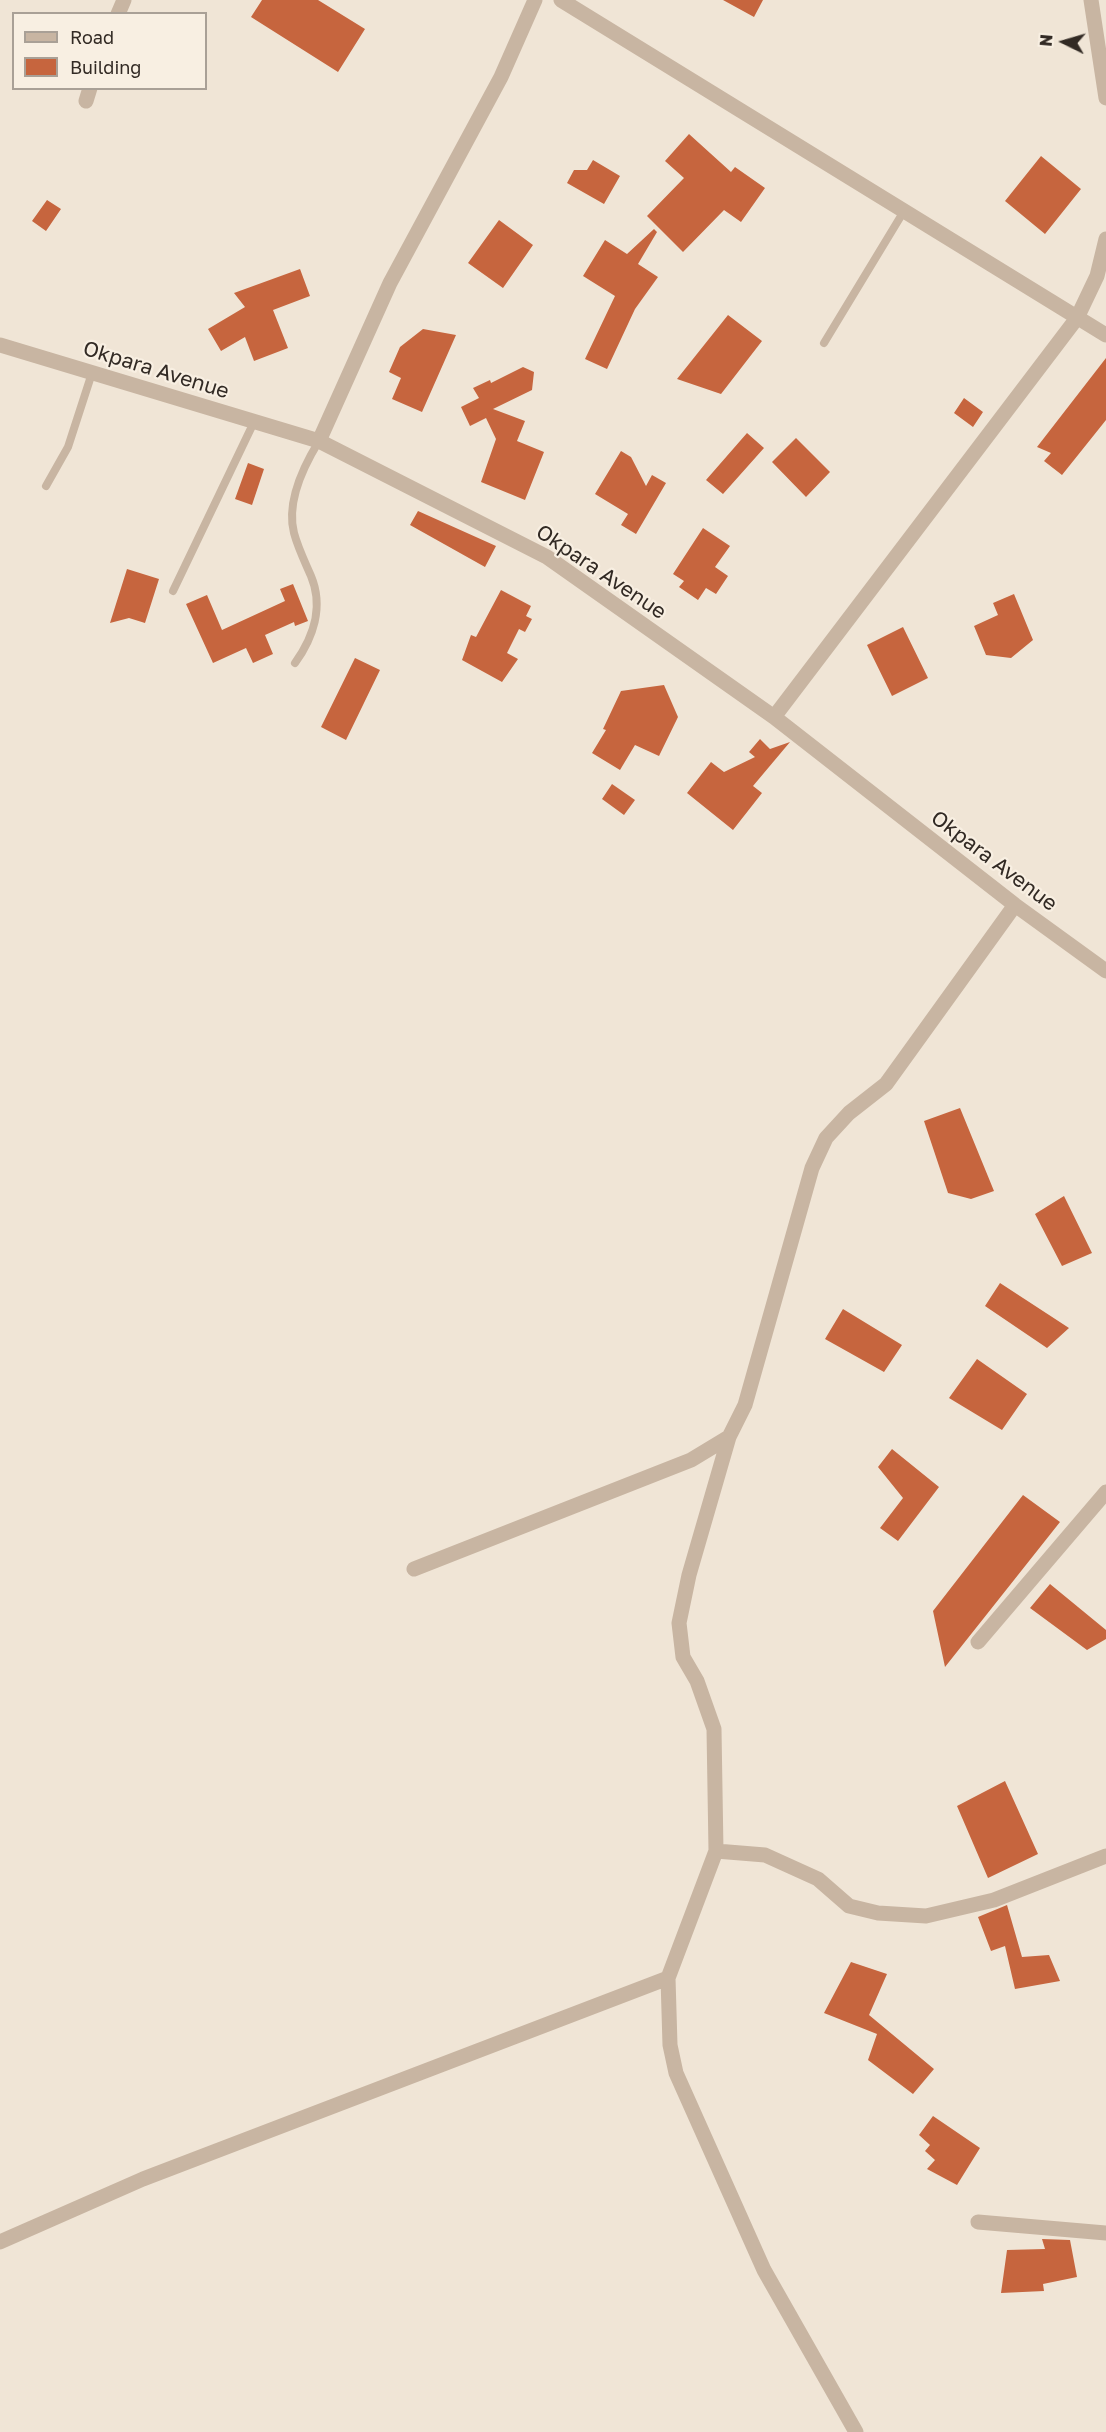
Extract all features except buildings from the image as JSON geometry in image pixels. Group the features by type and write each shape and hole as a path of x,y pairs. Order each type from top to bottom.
{"street":[{"path":"318,441 390,284 501,77 535,0"},
{"path":"561,0 1106,335"},
{"path":"1091,0 1106,98"},
{"path":"774,717 1077,318 1096,276 1106,239"},
{"name":"Okpara Avenue","path":"0,345 318,441 547,557 774,717 1015,904 1106,971"},
{"path":"856,2432 764,2270 676,2073 670,2045 668,1978 716,1851 714,1729 697,1681 683,1657 679,1623 689,1575 729,1437 745,1405 812,1168 826,1138 849,1113 886,1084 1015,904"},
{"path":"414,1569 691,1460 729,1437"},
{"path":"978,1641 1106,1492"},
{"path":"716,1851 765,1855 818,1880 849,1906 878,1913 926,1916 994,1900 1106,1856"},
{"path":"0,2242 143,2179 668,1978"},
{"path":"978,2222 1106,2233"}],"lane":[{"path":"824,343 904,211"},
{"path":"46,486 68,447 92,373"},
{"path":"172,591 254,422"},
{"path":"295,663 313,632 317,597 293,532 294,506 302,469 318,441"}]}
